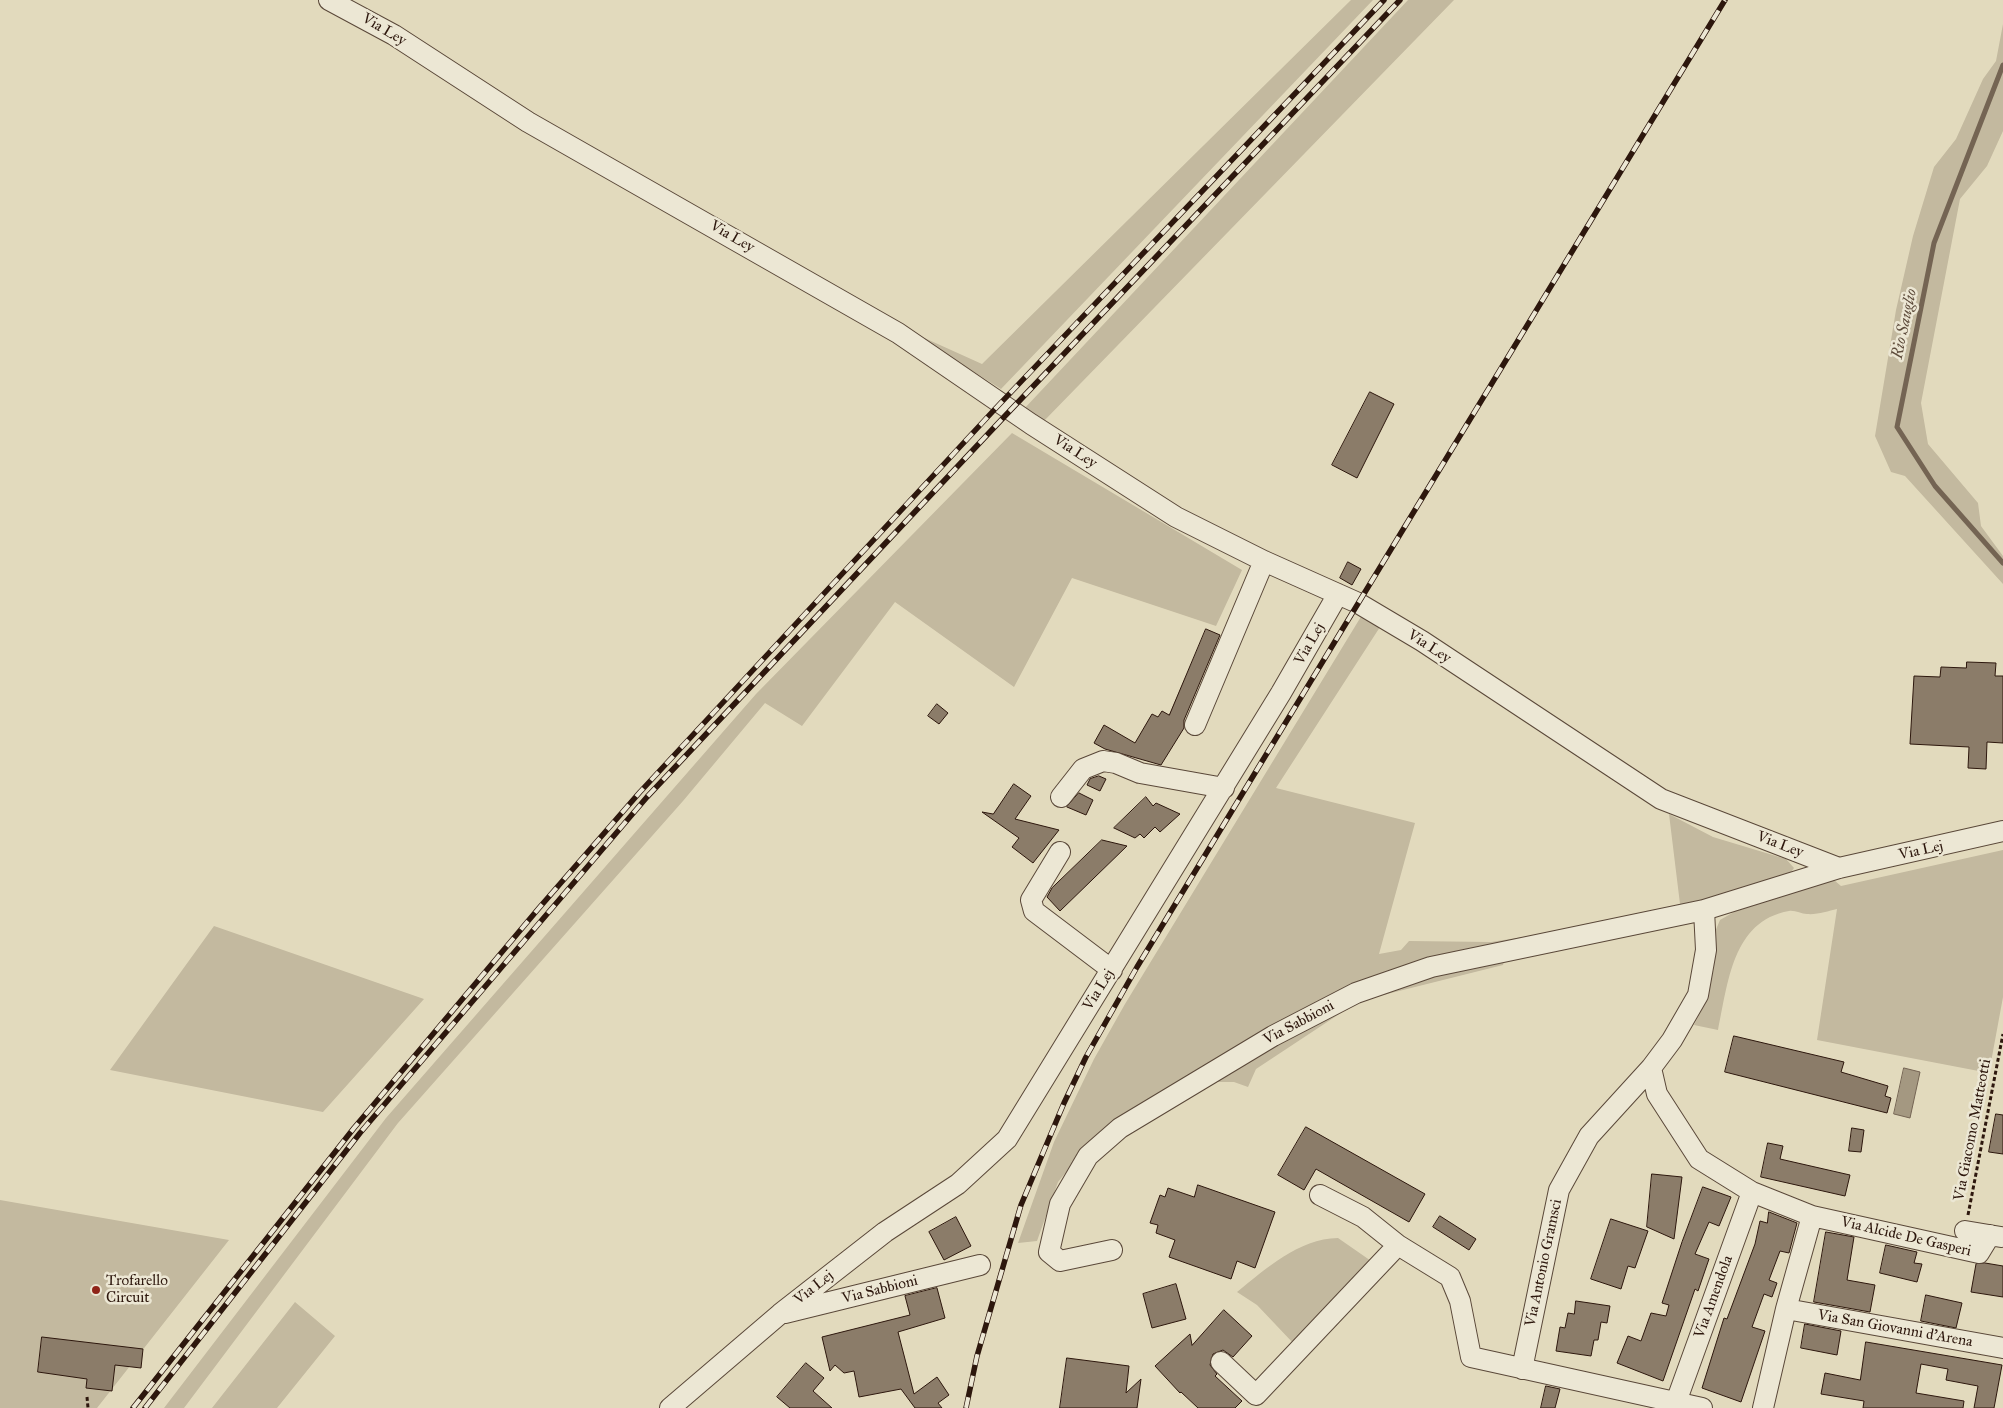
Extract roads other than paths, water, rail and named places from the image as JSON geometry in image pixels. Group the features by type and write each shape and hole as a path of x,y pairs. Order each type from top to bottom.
{"street":[{"name":"Via Ley","path":"329,0 394,35 528,122 898,333 1030,424 1176,517 1264,561 1358,603 1422,641 1661,799 1839,868"},
{"path":"1194,725 1264,561"},
{"name":"Via Lej","path":"670,1408 780,1314 885,1232 958,1184 1006,1139 1224,788 1338,594"},
{"path":"1061,797 1083,769 1103,762 1116,763 1140,773 1224,788"},
{"name":"Via Lej","path":"1704,910 1839,868 2003,832"},
{"path":"1060,852 1031,900 1034,911 1112,970"},
{"path":"1704,910 1706,950 1698,995 1672,1040 1651,1068 1657,1094 1699,1159 1752,1192 1812,1216 1786,1309 1764,1408"},
{"name":"Via Sabbioni","path":"1112,1250 1060,1262 1049,1252 1060,1204 1088,1156 1120,1128 1273,1036 1356,993 1431,967 1704,910"},
{"name":"Via Antonio Gramsci","path":"1522,1369 1559,1190 1589,1136 1651,1068"},
{"name":"Via Amendola","path":"1676,1402 1752,1192"},
{"path":"1320,1195 1362,1217 1398,1245 1450,1277 1460,1301 1472,1358 1702,1408"},
{"name":"Via Alcide De Gasperi","path":"1812,1216 1979,1253 1997,1236"},
{"name":"Via Alcide De Gasperi","path":"1965,1231 1997,1236"},
{"path":"1221,1362 1256,1395 1398,1245"},
{"name":"Via Sabbioni","path":"780,1314 980,1264"},
{"name":"Via San Giovanni d'Arena","path":"1786,1309 2003,1348"}],"waterway":[{"name":"Rio Sauglio","path":"2003,65 1934,243 1897,427 1935,486 2003,563"}],"railway":[{"path":"133,1408 354,1128 539,908 640,792 995,409 1384,0"},
{"path":"145,1408 360,1133 647,797 1400,0"},
{"path":"966,1408 977,1356 1021,1205 1064,1103 1086,1057 1137,967 1725,0"}],"place":[{"name":"Trofarello Circuit","path":"96,1290"}]}
